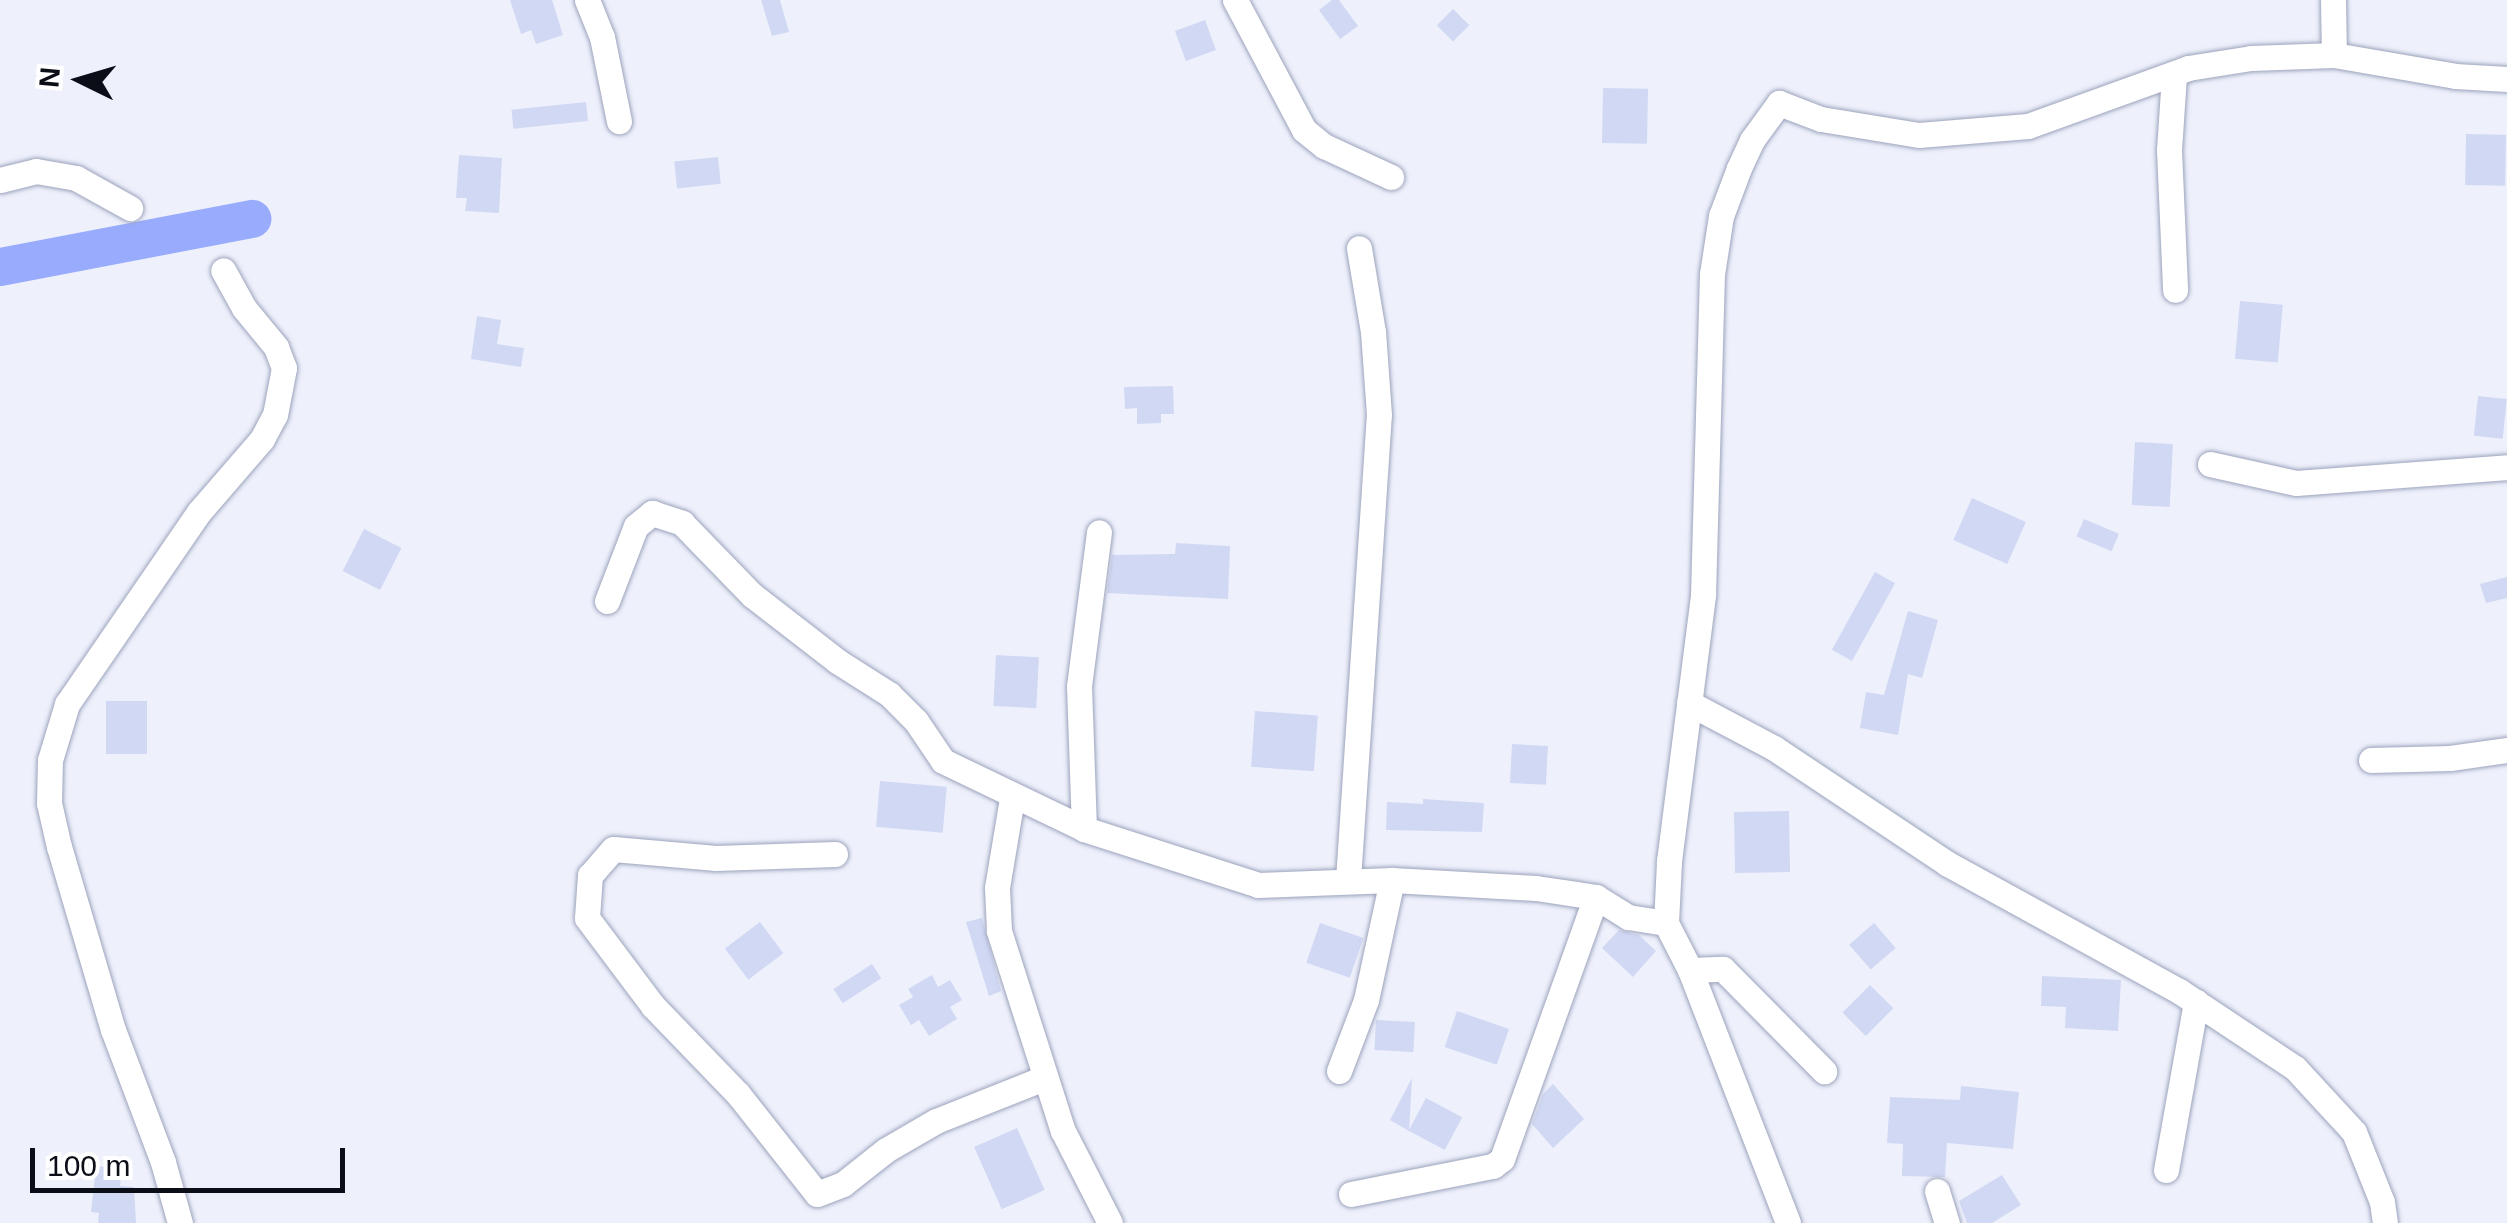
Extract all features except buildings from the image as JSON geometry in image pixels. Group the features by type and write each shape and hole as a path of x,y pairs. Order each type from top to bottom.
{"street":[{"path":"587,0 602,36 619,121"},
{"path":"1235,0 1304,130 1324,146 1391,177"},
{"path":"2333,0 2334,55"},
{"path":"1788,1223 1690,970 1666,923 1703,595 1715,255 1721,216 1752,140 1780,103 1820,119 1920,135 2028,126 2174,75 2251,58 2334,55 2456,76 2507,79"},
{"path":"2174,75 2169,150 2174,290"},
{"path":"0,180 36,171 76,178 130,208"},
{"path":"1348,880 1379,415 1373,332 1359,248"},
{"path":"180,1223 163,1162 119,1049 59,847 49,803 50,760 67,704 199,512 262,440 275,415 284,368 223,270"},
{"path":"2210,464 2296,482 2507,467"},
{"path":"607,601 636,526 652,512 682,522 752,595 837,661 889,694 916,721 937,757 1012,798 1084,829 1258,885 1392,880 1536,888 1596,897 1628,917 1666,923"},
{"path":"1084,829 1080,686 1098,532"},
{"path":"1688,703 1774,748 1948,864 2196,1002 2296,1068 2354,1132 2382,1202 2384,1223"},
{"path":"2371,760 2450,758 2507,750"},
{"path":"1012,798 996,904 1044,1078 1082,1174 1110,1223"},
{"path":"836,854 716,858 613,849 590,875 586,918 653,1006 738,1094 817,1194 844,1184 886,1150 936,1121 1044,1078"},
{"path":"1338,1071 1366,1000 1392,880"},
{"path":"1352,1194 1493,1166 1502,1159 1596,897"},
{"path":"1690,970 1723,969 1824,1070"},
{"path":"2166,1170 2196,1002"},
{"path":"1936,1191 1947,1223"}],"waterway":[{"path":"0,267 252,219"}]}
